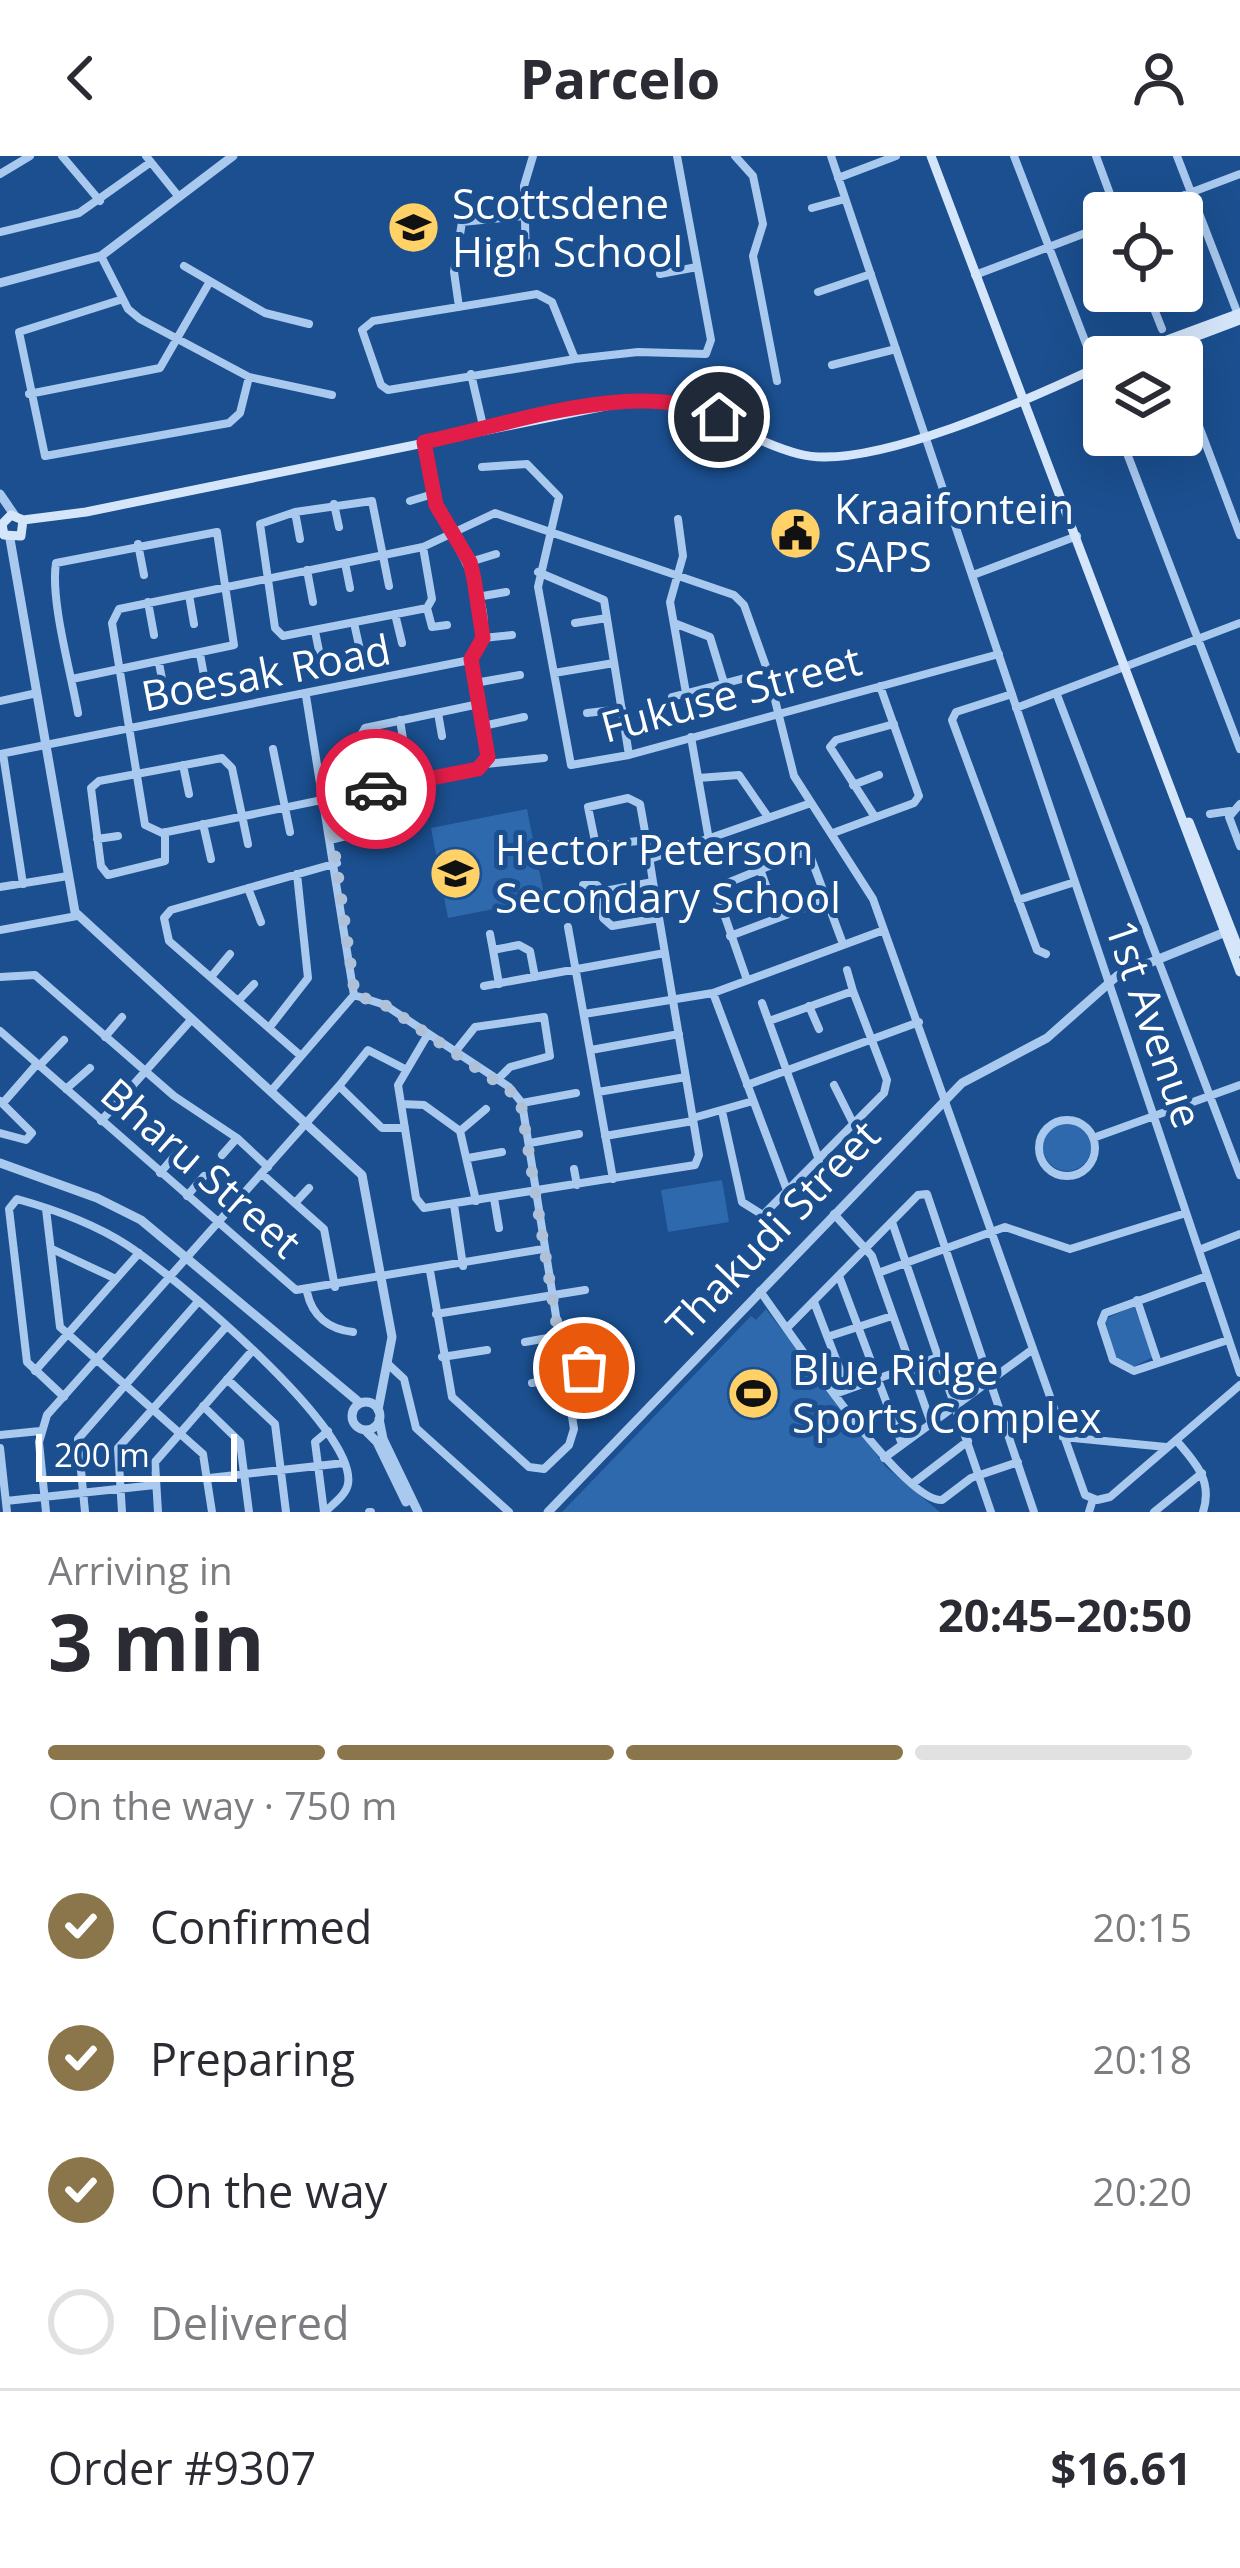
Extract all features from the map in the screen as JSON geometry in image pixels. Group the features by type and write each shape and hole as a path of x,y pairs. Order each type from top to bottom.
{"main road":[{"path":"931,156 1240,952"},
{"path":"1181,336 1239,316"},
{"path":"1192,336 1239,316"},
{"path":"9,528 484,430 660,399 708,411 807,456 857,457 1083,374"},
{"path":"1232,930 1240,972"}],"street":[{"path":"0,173 30,156"},
{"path":"62,156 100,201"},
{"path":"0,283 100,256 233,156"},
{"path":"526,257 524,186 533,156"},
{"path":"575,358 552,302 544,295 373,321 362,334 388,390 575,358 638,352 706,354 711,340 677,156"},
{"path":"735,156 754,176 763,224 753,256 777,382"},
{"path":"831,156 999,654"},
{"path":"838,178 896,156"},
{"path":"1014,156 1083,336"},
{"path":"1096,156 1109,192"},
{"path":"1177,156 1191,192"},
{"path":"0,232 60,220 100,201 149,159 181,198"},
{"path":"1194,192 1240,174"},
{"path":"812,208 845,199"},
{"path":"459,307 454,272 461,224 471,218 524,216"},
{"path":"1203,224 1239,316"},
{"path":"975,275 1083,234"},
{"path":"100,256 123,299 140,319 249,377 332,395"},
{"path":"184,266 266,313 309,324"},
{"path":"660,274 697,266"},
{"path":"818,292 871,274"},
{"path":"29,394 160,368 209,283"},
{"path":"123,299 20,332 40,451 56,458 234,421 249,377"},
{"path":"1155,312 1162,329"},
{"path":"832,365 896,349"},
{"path":"471,374 484,430"},
{"path":"1203,437 1240,536"},
{"path":"424,442 433,494 470,562 477,597 483,638 471,659 485,764"},
{"path":"1128,456 1240,749"},
{"path":"482,467 522,462 536,470 560,497 552,530"},
{"path":"0,494 18,562 77,916 364,1180 392,1337 379,1414 383,1439 415,1512"},
{"path":"410,501 433,494"},
{"path":"389,586 374,502 334,504 260,524 278,634 427,608"},
{"path":"334,504 339,527"},
{"path":"295,512 300,539"},
{"path":"544,758 485,764 154,833 145,825 112,616 148,602 423,547 495,513 678,574 740,600 768,672 788,762 866,883 947,1098 1080,1487 1095,1500"},
{"path":"678,519 683,556 670,596 686,693"},
{"name":"Fukuse Street","path":"552,530 538,572 571,765 629,755 999,654"},
{"path":"72,679 236,643 229,586 214,531 54,565 72,679 78,713"},
{"path":"972,575 1078,536"},
{"path":"138,544 144,575"},
{"path":"423,547 432,627 447,625"},
{"path":"470,562 496,554"},
{"path":"344,563 350,588"},
{"path":"307,570 313,602"},
{"path":"538,572 600,594 629,755"},
{"path":"477,597 506,592"},
{"path":"188,595 194,625"},
{"path":"148,602 154,635"},
{"path":"395,614 402,643"},
{"path":"575,623 607,618"},
{"path":"354,623 360,650"},
{"path":"674,623 710,637 724,683"},
{"path":"1016,708 1240,623"},
{"path":"315,631 320,656"},
{"path":"483,638 512,635"},
{"path":"200,654 205,681"},
{"name":"1st Avenue","path":"999,654 1240,1373"},
{"name":"Boesak Road","path":"1,754 307,696 471,659"},
{"path":"159,663 165,695"},
{"path":"554,673 614,663"},
{"path":"672,697 768,672"},
{"path":"475,683 520,675"},
{"path":"833,833 920,796 880,686"},
{"path":"0,701 39,693"},
{"path":"1012,694 956,712 952,720 1038,952 1046,954"},
{"path":"1057,695 1240,1175"},
{"path":"271,1091 355,995 334,839 307,696"},
{"path":"369,790 361,733 479,704"},
{"path":"587,713 622,709"},
{"path":"439,712 442,736"},
{"path":"483,726 524,717"},
{"path":"400,720 403,739"},
{"path":"875,817 830,752 832,743 894,724"},
{"path":"691,737 709,840"},
{"path":"273,749 290,832"},
{"path":"1,754 23,884"},
{"path":"165,832 165,861 116,876 102,868 91,788 136,773 214,759 230,763 248,844"},
{"path":"182,765 189,794"},
{"path":"698,778 739,775 768,818"},
{"path":"853,785 879,775"},
{"path":"428,1034 398,1082 418,1201 428,1209 695,1165 699,1155 650,859 646,840 637,799 588,807 596,845 646,840"},
{"path":"650,859 811,803"},
{"path":"1210,814 1230,812 1240,804"},
{"path":"1230,812 1240,846"},
{"path":"334,839 415,819"},
{"path":"203,824 211,859"},
{"path":"97,839 118,836"},
{"path":"747,980 715,888 760,869 806,854 843,944"},
{"path":"301,1056 166,937 165,915 337,863"},
{"path":"760,869 768,891"},
{"path":"269,1028 307,983 297,874"},
{"path":"0,887 68,876"},
{"path":"602,892 653,882"},
{"path":"1018,900 1075,882"},
{"path":"583,885 597,885 602,892 603,917 609,925 659,918"},
{"path":"248,888 261,922"},
{"path":"730,936 826,900"},
{"path":"0,930 77,916"},
{"path":"568,926 613,1179"},
{"path":"584,1014 713,993 884,930"},
{"name":"Thakudi Street","path":"548,1512 947,1098 983,1068 1054,1033 1108,981 1232,930"},
{"path":"490,934 499,984"},
{"path":"493,950 526,946 535,977"},
{"path":"484,986 665,953"},
{"path":"211,977 230,954"},
{"path":"722,1112 742,1202 752,1213 768,1213 887,1087 847,970"},
{"path":"0,977 35,975 145,1071 237,1138 324,1229 335,1287"},
{"path":"238,1001 254,984"},
{"path":"769,1021 853,991"},
{"path":"713,993 788,1193"},
{"path":"355,995 380,1003 498,1079 522,1103 572,1416 571,1442 548,1467 536,1470 456,1394 442,1358 430,1271"},
{"path":"762,1003 819,1160"},
{"path":"809,1006 819,1029"},
{"path":"455,1052 475,1027 542,1016 550,1056 509,1067 498,1079"},
{"path":"105,1037 122,1017"},
{"path":"101,1120 191,1020"},
{"path":"747,1085 919,1022"},
{"name":"Bharu Street","path":"0,1031 286,1285 307,1292 543,1249"},
{"path":"591,1050 679,1034"},
{"path":"0,1133 26,1140 32,1133 1,1102 64,1040"},
{"path":"46,1512 40,1431 64,1396 308,1124 368,1050 405,1070"},
{"path":"66,1089 90,1069"},
{"path":"598,1092 686,1077"},
{"path":"834,1085 854,1125"},
{"path":"1093,1138 1240,1085"},
{"path":"340,1086 382,1127 405,1128"},
{"path":"522,1103 576,1094"},
{"path":"605,1136 693,1119 753,1101"},
{"path":"401,1104 424,1105 460,1131 476,1201"},
{"path":"460,1131 486,1109"},
{"path":"1075,1121 1093,1138 1083,1174 1073,1178 1052,1172 1041,1138 1050,1124 1075,1121"},
{"path":"530,1143 579,1134"},
{"path":"222,1155 237,1138"},
{"path":"468,1157 502,1152"},
{"path":"160,1173 177,1154"},
{"path":"0,1163 115,1205 188,1256 337,1388 379,1414"},
{"path":"574,1169 577,1185"},
{"path":"187,1196 204,1176"},
{"path":"295,1203 309,1188"},
{"path":"787,1328 926,1193 1034,1512"},
{"path":"494,1198 499,1228"},
{"path":"64,1396 26,1360 9,1209 19,1199 139,1253 304,1398 345,1463 348,1486 325,1512"},
{"path":"454,1205 463,1266"},
{"path":"46,1209 59,1324 204,1456 212,1512"},
{"path":"878,1273 995,1235 999,1229 1014,1228 1070,1250 1186,1213"},
{"path":"834,1214 866,1248 878,1273 931,1423"},
{"path":"892,1222 910,1263 992,1512"},
{"path":"1198,1250 1240,1234"},
{"path":"50,1248 116,1279"},
{"path":"35,1371 139,1253"},
{"path":"839,1276 902,1444"},
{"path":"1208,1276 1108,1310 1102,1318 1113,1360 1127,1370 1228,1340"},
{"path":"436,1314 584,1290"},
{"path":"760,1291 884,1458 912,1484 940,1501 979,1475 1018,1462"},
{"path":"307,1292 317,1316 336,1329 353,1332"},
{"path":"1137,1300 1158,1363"},
{"path":"814,1302 847,1388"},
{"path":"85,1512 78,1439 197,1304"},
{"path":"830,1336 892,1316"},
{"path":"122,1512 116,1451 225,1328"},
{"path":"525,1342 593,1330"},
{"path":"884,1458 1033,1349"},
{"path":"442,1358 487,1350"},
{"path":"158,1512 154,1462 252,1352"},
{"path":"835,1394 941,1356"},
{"path":"389,1365 404,1378 416,1428 509,1512"},
{"path":"532,1383 584,1368 599,1370"},
{"path":"352,1414 385,1378"},
{"path":"227,1379 274,1422 286,1512"},
{"path":"1095,1500 1110,1497 1240,1385"},
{"path":"337,1388 377,1442 415,1512"},
{"path":"203,1406 238,1440 250,1512"},
{"path":"572,1416 605,1409"},
{"path":"365,1430 379,1414"},
{"path":"0,1435 40,1431"},
{"path":"325,1512 315,1442 328,1431"},
{"path":"1063,1437 1172,1443 1202,1473 1208,1492 1204,1512"},
{"path":"912,1484 968,1441"},
{"path":"0,1448 6,1507 44,1497 155,1485"},
{"path":"209,1478 345,1463"},
{"path":"1154,1512 1202,1473"},
{"path":"1089,1512 1095,1500"}],"shaded area":[{"path":"527,809 545,899 448,918 431,828"},
{"path":"1067,1123 1084,1130 1091,1147 1084,1164 1067,1171 1050,1164 1043,1147 1050,1130"},
{"path":"722,1180 729,1222 668,1232 661,1190"},
{"path":"1134,1306 1153,1357 1131,1368 1115,1358 1105,1319"},
{"name":"Blue Ridge Sports Complex","path":"766,1309 886,1467 940,1512 562,1512 751,1316 756,1320"}],"way so far":[{"path":"376,789 327,799 355,995 385,1005 520,1098 565,1376 584,1373 584,1368"}],"place":[{"name":"Scottsdene High School","path":"413,228"},
{"name":"Kraaifontein SAPS","path":"795,533"},
{"name":"Hector Peterson Secondary School","path":"456,874"},
{"name":"Blue Ridge Sports Complex","path":"753,1394"}],"route":[{"path":"376,789 478,769 488,757 471,659 483,638 474,579 470,562 436,505 424,442 635,400 679,402 719,417"}]}
